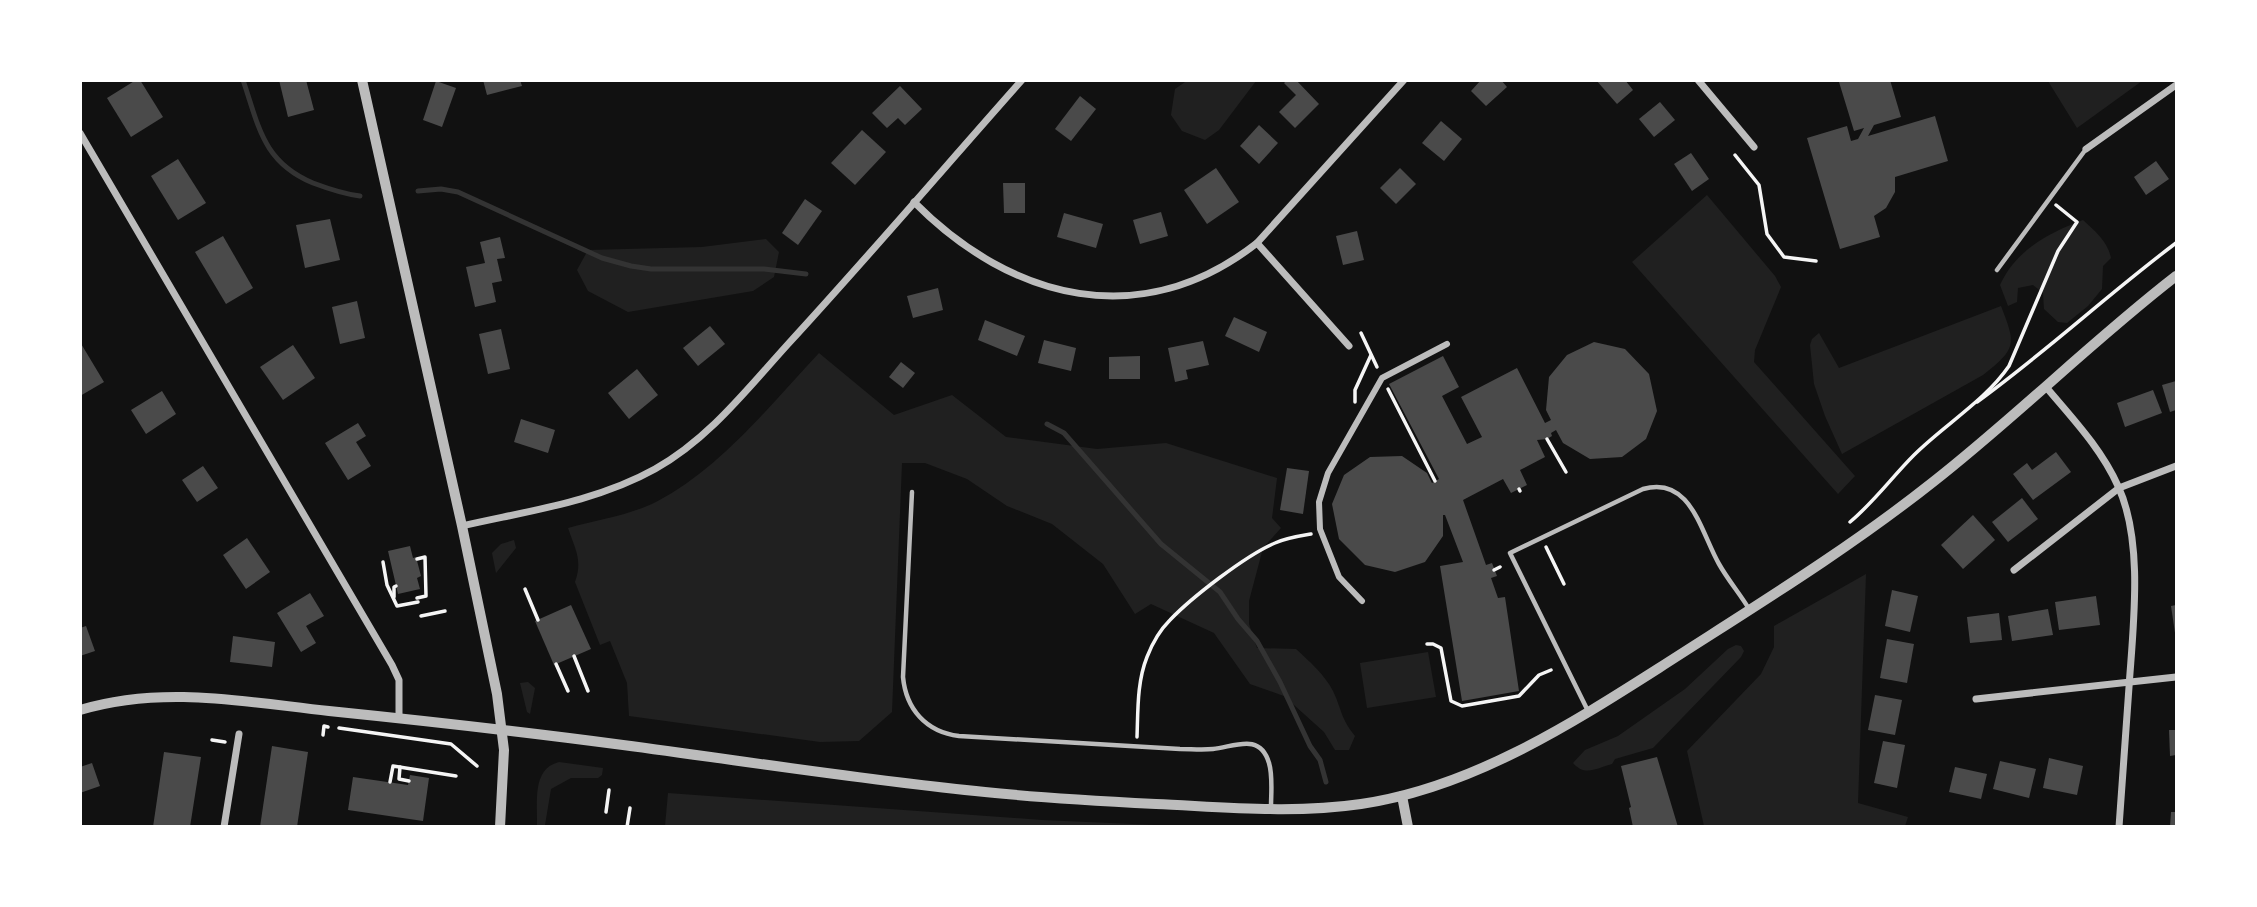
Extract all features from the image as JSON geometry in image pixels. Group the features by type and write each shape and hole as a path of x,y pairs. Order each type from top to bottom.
{"street":[{"path":"362,80 492,671 502,728 504,784 500,827"},
{"path":"462,526 614,489 657,468 688,447 725,413 1022,80"},
{"path":"915,202 932,220 961,243 991,262 1024,277 1086,295 1148,295 1178,288 1225,266 1257,243 1404,80"},
{"path":"1698,80 1754,147"},
{"path":"2086,149 2176,85"},
{"path":"80,133 392,664 399,681 399,718"},
{"path":"1257,243 1349,346"},
{"path":"80,710 146,696 181,697 502,728 991,793 1271,809 1360,804 1402,796 1474,772 1508,756 1588,711 1853,543 1953,467 2176,276"},
{"path":"1362,601 1339,577 1321,532 1319,502 1328,473 1382,378 1447,344"},
{"path":"2046,387 2103,456 2119,488 2133,545 2134,619 2119,827"},
{"path":"2014,570 2119,488 2176,466"},
{"path":"1976,699 2176,677"},
{"path":"224,827 239,734"},
{"path":"1402,796 1408,827"}],"lane":[{"path":"1997,270 2086,149"},
{"path":"1588,711 1510,553 1643,489 1667,486 1683,496 1690,505 1719,563 1749,610"},
{"path":"912,492 903,677 905,694 917,714 930,727 951,735 1199,750 1251,743 1261,750 1270,766 1271,809"}],"path":[{"path":"1735,155 1759,185 1763,218 1771,242 1784,257 1816,261"},
{"path":"1850,522 1913,456 1997,382 2009,366 2058,251 2077,222 2049,199"},
{"path":"1955,418 2028,364 2104,299 2176,243"},
{"path":"1361,333 1435,481"},
{"path":"1361,415 1354,400 1355,390 1371,355"},
{"path":"1547,439 1566,472"},
{"path":"1137,746 1138,695 1147,655 1170,620 1217,581 1267,547 1288,538 1321,532"},
{"path":"1542,538 1564,584"},
{"path":"383,562 387,585 397,606 426,596 425,557 417,559"},
{"path":"1494,570 1500,567"},
{"path":"394,597 396,586"},
{"path":"525,589 537,620"},
{"path":"421,616 445,611"},
{"path":"1427,644 1441,648 1451,701 1462,706 1519,696 1539,675 1551,670"},
{"path":"574,656 588,691"},
{"path":"556,664 568,691"},
{"path":"323,735 324,726 451,744 477,766"},
{"path":"390,782 393,766 456,776"},
{"path":"400,767 399,779 409,781"},
{"path":"606,812 609,790"},
{"path":"627,827 630,808"}],"shaded area":[{"path":"1188,80 1256,81 1219,130 1205,140 1182,131 1171,115 1175,89"},
{"path":"2048,81 2142,81 2077,128"},
{"path":"1707,195 1775,276 1781,287 1755,350 1754,362 1855,476 1838,494 1632,262"},
{"path":"2083,220 2104,242 2111,258 2103,266 2102,289 2088,306 2067,323 2058,322 2044,309 2043,293 2033,285 2018,288 2017,302 2008,306 2000,285 2015,262 2034,244"},
{"path":"766,239 779,252 774,277 753,291 628,312 588,291 577,270 588,250 702,247"},
{"path":"2001,306 2011,338 2008,352 1994,366 1983,375 1842,454 1814,384 1810,345 1812,339 1819,333 1839,368"},
{"path":"819,353 894,415 952,395 1006,437 1097,449 1166,443 1277,478 1272,518 1281,528 1263,548 1249,601 1249,624 1257,648 1296,649 1326,679 1346,724 1355,736 1349,750 1335,750 1324,732 1284,696 1250,684 1214,633 1151,604 1135,614 1103,564 1052,524 1007,506 967,479 925,463 902,463 892,712 859,741 820,742 629,716 627,683 610,641 600,645 575,582 578,561 568,528 635,510 680,488 744,434"},
{"path":"514,540 516,548 496,573 492,553 501,544"},
{"path":"1866,574 1858,803 1908,817 1905,826 1704,826 1687,751 1761,674 1774,647 1774,626"},
{"path":"1741,646 1744,651 1741,657 1653,748 1615,759 1612,764 1587,771 1573,763 1585,750 1618,736 1685,689 1728,649"},
{"path":"1428,652 1436,697 1367,708 1360,663"},
{"path":"528,682 535,688 530,714 527,712 520,683"},
{"path":"559,762 603,768 602,775 598,778 571,778 551,789 545,825 537,826 540,780 550,766"},
{"path":"668,793 1042,820 1178,826 665,826"}],"building":[{"path":"140,80 163,117 131,137 107,98"},
{"path":"279,80 306,80 314,110 288,117"},
{"path":"483,80 520,80 522,86 487,95"},
{"path":"1287,80 1296,80 1319,104 1295,128 1279,112 1296,95 1284,83"},
{"path":"1481,80 1501,80 1507,87 1486,106 1471,91"},
{"path":"1596,80 1625,80 1633,90 1617,104"},
{"path":"1890,80 1901,117 1874,125 1868,136 1935,116 1948,161 1895,177 1895,192 1886,208 1874,216 1880,237 1840,249 1807,138 1847,126 1851,141 1858,139 1864,128 1854,131 1839,82"},
{"path":"436,81 456,88 442,127 423,120"},
{"path":"900,86 922,109 905,125 898,118 887,128 872,113"},
{"path":"1080,96 1096,109 1071,141 1055,129"},
{"path":"1660,102 1675,120 1654,137 1639,119"},
{"path":"1441,121 1462,139 1444,161 1422,143"},
{"path":"1259,125 1278,143 1259,164 1240,146"},
{"path":"862,130 886,152 855,185 831,163"},
{"path":"1691,153 1709,179 1692,191 1674,164"},
{"path":"178,159 206,203 178,220 151,176"},
{"path":"2156,161 2169,179 2146,195 2134,177"},
{"path":"1216,168 1239,202 1207,224 1184,190"},
{"path":"1400,168 1416,184 1396,204 1380,188"},
{"path":"1003,183 1025,183 1025,213 1004,213"},
{"path":"805,199 822,211 798,245 782,233"},
{"path":"1161,212 1168,236 1140,244 1133,220"},
{"path":"1064,213 1103,224 1096,248 1057,237"},
{"path":"330,219 340,260 305,268 296,225"},
{"path":"1357,231 1364,260 1343,265 1336,236"},
{"path":"223,236 253,288 226,304 195,252"},
{"path":"500,237 505,258 497,259 502,281 492,283 496,302 475,307 466,267 485,263 480,242"},
{"path":"938,288 943,310 913,318 907,296"},
{"path":"357,301 365,338 340,344 332,307"},
{"path":"1234,317 1267,332 1259,352 1225,336"},
{"path":"985,320 1025,336 1017,356 978,340"},
{"path":"710,326 725,344 698,366 683,348"},
{"path":"501,329 510,369 488,374 479,334"},
{"path":"1044,340 1076,348 1071,371 1038,363"},
{"path":"1203,341 1209,365 1186,370 1188,379 1175,382 1168,348"},
{"path":"80,342 104,382 80,396"},
{"path":"1594,342 1625,349 1649,374 1657,411 1646,439 1622,457 1590,459 1563,443 1556,430 1547,439 1537,440 1545,457 1520,470 1527,485 1511,493 1503,479 1463,500 1486,565 1492,563 1497,576 1491,578 1498,598 1505,597 1519,691 1462,701 1440,566 1463,562 1445,515 1443,536 1425,562 1395,572 1365,565 1339,539 1332,504 1344,475 1370,457 1402,456 1427,473 1432,483 1439,479 1389,384 1443,356 1459,387 1442,396 1467,444 1482,437 1461,397 1517,368 1545,423 1551,420 1546,410 1549,377 1567,355"},
{"path":"293,345 315,378 283,400 260,367"},
{"path":"1140,356 1140,379 1109,379 1109,357"},
{"path":"901,362 915,373 903,388 889,377"},
{"path":"637,369 658,395 629,419 608,393"},
{"path":"2176,381 2176,410 2170,412 2162,385"},
{"path":"2153,390 2162,413 2125,427 2117,403"},
{"path":"162,391 176,414 146,434 131,410"},
{"path":"521,419 555,430 548,453 514,442"},
{"path":"358,423 366,436 356,442 371,466 348,480 325,443"},
{"path":"2056,452 2071,472 2033,500 2013,474 2027,463 2032,470"},
{"path":"203,466 218,488 197,502 182,480"},
{"path":"1287,468 1309,471 1303,514 1280,510"},
{"path":"2022,498 2038,519 2008,542 1992,522"},
{"path":"1973,515 1995,540 1963,569 1941,545"},
{"path":"247,538 270,572 246,589 223,555"},
{"path":"410,546 421,576 417,578 420,589 398,594 388,551"},
{"path":"1892,590 1918,596 1910,632 1885,626"},
{"path":"310,593 324,616 306,626 316,643 301,652 277,613"},
{"path":"2096,596 2100,625 2059,630 2055,602"},
{"path":"571,605 591,649 554,665 535,621"},
{"path":"2176,605 2176,633 2175,633 2171,606"},
{"path":"2048,609 2053,635 2012,641 2008,616"},
{"path":"1999,613 2002,640 1970,643 1967,617"},
{"path":"86,626 95,651 80,656 80,628"},
{"path":"233,636 275,642 272,667 230,662"},
{"path":"1887,639 1914,644 1907,683 1880,678"},
{"path":"1875,695 1902,700 1895,735 1868,730"},
{"path":"2169,730 2176,730 2176,755 2170,756"},
{"path":"1883,741 1905,745 1897,788 1874,783"},
{"path":"272,746 308,752 297,827 260,827"},
{"path":"164,752 201,757 190,827 153,827"},
{"path":"1657,757 1678,827 1633,827 1621,766"},
{"path":"2049,758 2083,766 2077,795 2043,788"},
{"path":"2000,761 2036,769 2029,798 1993,789"},
{"path":"92,763 100,786 80,793 80,767"},
{"path":"1955,767 1987,774 1981,799 1949,792"},
{"path":"410,775 429,778 423,821 348,810 353,777 408,785"},
{"path":"2171,812 2176,812 2176,827 2170,827"}],"waterway":[{"path":"243,80 265,141 283,165 313,183 360,196"},
{"path":"418,191 441,189 458,192 602,258 631,266 651,269 764,269 806,274"},
{"path":"1047,424 1064,433 1161,544 1220,592 1257,641 1280,682 1310,746 1320,760 1326,782"}]}
